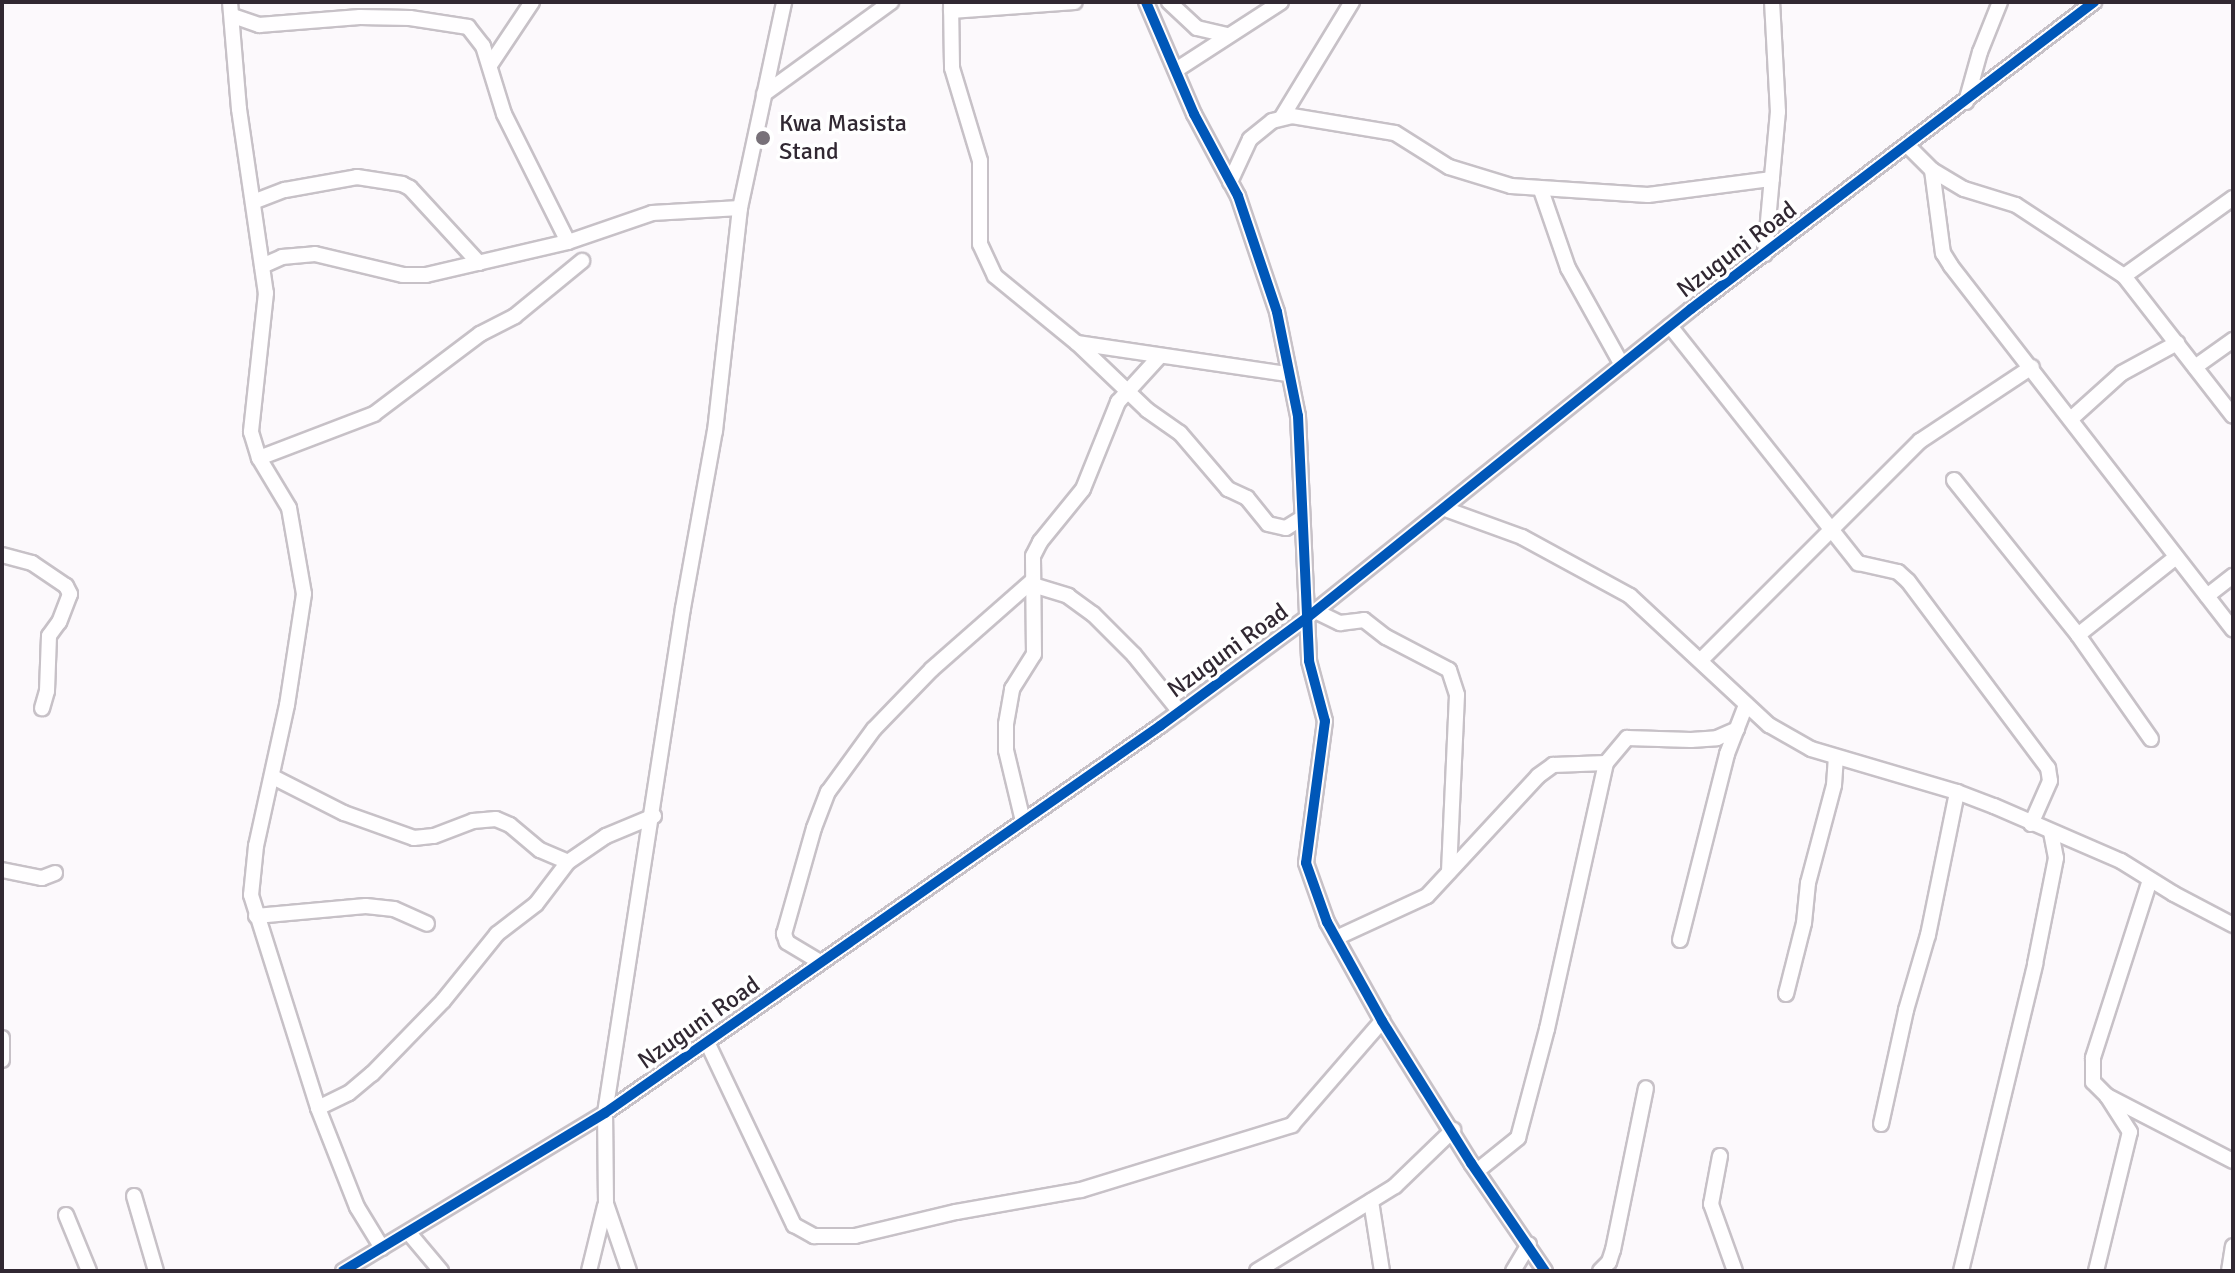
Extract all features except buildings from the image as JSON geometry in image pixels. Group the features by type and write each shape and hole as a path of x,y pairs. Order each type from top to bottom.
{"street":[{"path":"490,65 532,2"},
{"path":"589,1271 606,1204 605,1113 654,816 683,608 715,431 740,208 784,2"},
{"path":"764,94 891,2"},
{"path":"1075,2 951,7 952,68 980,161 980,244 988,267 1005,286 1077,343 1147,410 1180,433 1228,489 1247,498 1268,524 1286,528 1302,518"},
{"path":"1146,2 1230,182 1277,312 1301,434 1302,518 1312,614 1309,661 1325,721 1306,863 1336,938 1382,1021 1545,1271"},
{"path":"1169,2 1197,28 1228,35"},
{"path":"1176,70 1281,2"},
{"path":"1230,182 1250,139 1282,117 1352,2"},
{"path":"1765,254 1778,112 1772,2"},
{"path":"1966,102 1980,52 2000,2"},
{"name":"Nzuguni Road","path":"343,1271 605,1113 1180,712 1312,614 1670,326 1966,102 2075,7 2094,2"},
{"path":"232,9 259,25 360,17 457,23 477,35 490,65 504,114 568,242"},
{"path":"232,9 239,109 266,305 251,432 259,458 289,508 304,594 273,777 251,880 256,916 298,1035 318,1108 357,1207 382,1248"},
{"path":"1282,117 1383,130 1410,141 1449,167 1511,186 1541,190 1648,195 1772,179"},
{"path":"1908,146 1932,170 1964,189 2016,205 2124,276 2233,416"},
{"path":"1932,170 1943,253 2233,629"},
{"path":"253,202 285,190 357,177 402,184 410,188 479,263"},
{"path":"1541,190 1568,268 1622,365"},
{"path":"2124,276 2233,198"},
{"path":"262,266 282,257 315,254 413,276 568,242 652,213 740,208"},
{"path":"259,458 374,414 480,334 515,316 582,261"},
{"path":"1670,326 1830,532 1858,563 1898,572 1908,581 2048,768 2050,781 2031,824"},
{"path":"2195,367 2233,340"},
{"path":"1077,343 1288,374"},
{"path":"2072,418 2122,373 2177,343"},
{"path":"1023,821 1006,750 1006,724 1012,689 1034,654 1032,583 1036,550 1083,489 1113,411 1160,356"},
{"path":"1701,660 1920,441 2032,367"},
{"path":"1954,480 2078,635 2151,739"},
{"path":"1445,509 1522,537 1598,576 1641,604 1776,731 1836,759 1957,792 2121,861 2233,925"},
{"path":"2,555 32,563 66,586 70,594 59,622 49,636 47,691 42,708"},
{"path":"2078,635 2176,557"},
{"path":"2207,596 2233,576"},
{"path":"1032,583 1068,596 1093,614 1134,655 1180,712"},
{"path":"820,962 787,942 784,934 814,828 828,792 874,729 932,669 1032,583"},
{"path":"1312,614 1340,623 1364,620 1386,637 1449,670 1457,695 1449,872"},
{"path":"1680,940 1727,754 1746,705"},
{"path":"1477,1171 1518,1138 1547,1029 1606,763 1627,738 1717,738 1737,729"},
{"path":"1786,994 1804,923 1808,883 1834,785 1836,759"},
{"path":"1336,938 1427,896 1538,776 1553,765 1606,763"},
{"path":"273,777 344,813 414,838 434,836 484,819 496,819 510,825 540,850 568,862"},
{"path":"1881,1124 1906,1010 1928,935 1957,792"},
{"path":"318,1108 349,1093 385,1061 443,1001 497,934 536,904 568,862 606,836 654,816"},
{"path":"1961,1271 2038,949 2056,858 2051,833"},
{"path":"2,870 42,878 55,873"},
{"path":"2096,1271 2130,1132 2107,1096 2093,1082 2093,1058 2150,880"},
{"path":"256,916 366,906 394,909 427,924"},
{"path":"707,1042 794,1225 814,1236 855,1236 956,1212 1081,1190 1292,1125 1382,1021"},
{"path":"2,1038 2,1060"},
{"path":"1600,1271 1609,1262 1613,1250 1646,1088"},
{"path":"2107,1096 2233,1161"},
{"path":"1257,1271 1395,1186 1453,1130"},
{"path":"1720,1156 1711,1204 1735,1271"},
{"path":"134,1196 156,1271"},
{"path":"1371,1201 1382,1271"},
{"path":"606,1204 629,1271"},
{"path":"66,1215 89,1271"},
{"path":"409,1233 441,1271"},
{"path":"1513,1271 1529,1244"},
{"path":"2229,1271 2233,1246"}],"cycle path":[{"path":"1146,2 1194,114 1238,196 1277,312 1298,416 1309,661 1325,721 1306,863 1327,922 1382,1021 1471,1163 1545,1271"},
{"path":"343,1271 605,1113 1160,726 1308,617 1691,309 2094,2"}],"place":[{"name":"Kwa Masista Stand","path":"763,138"}]}
